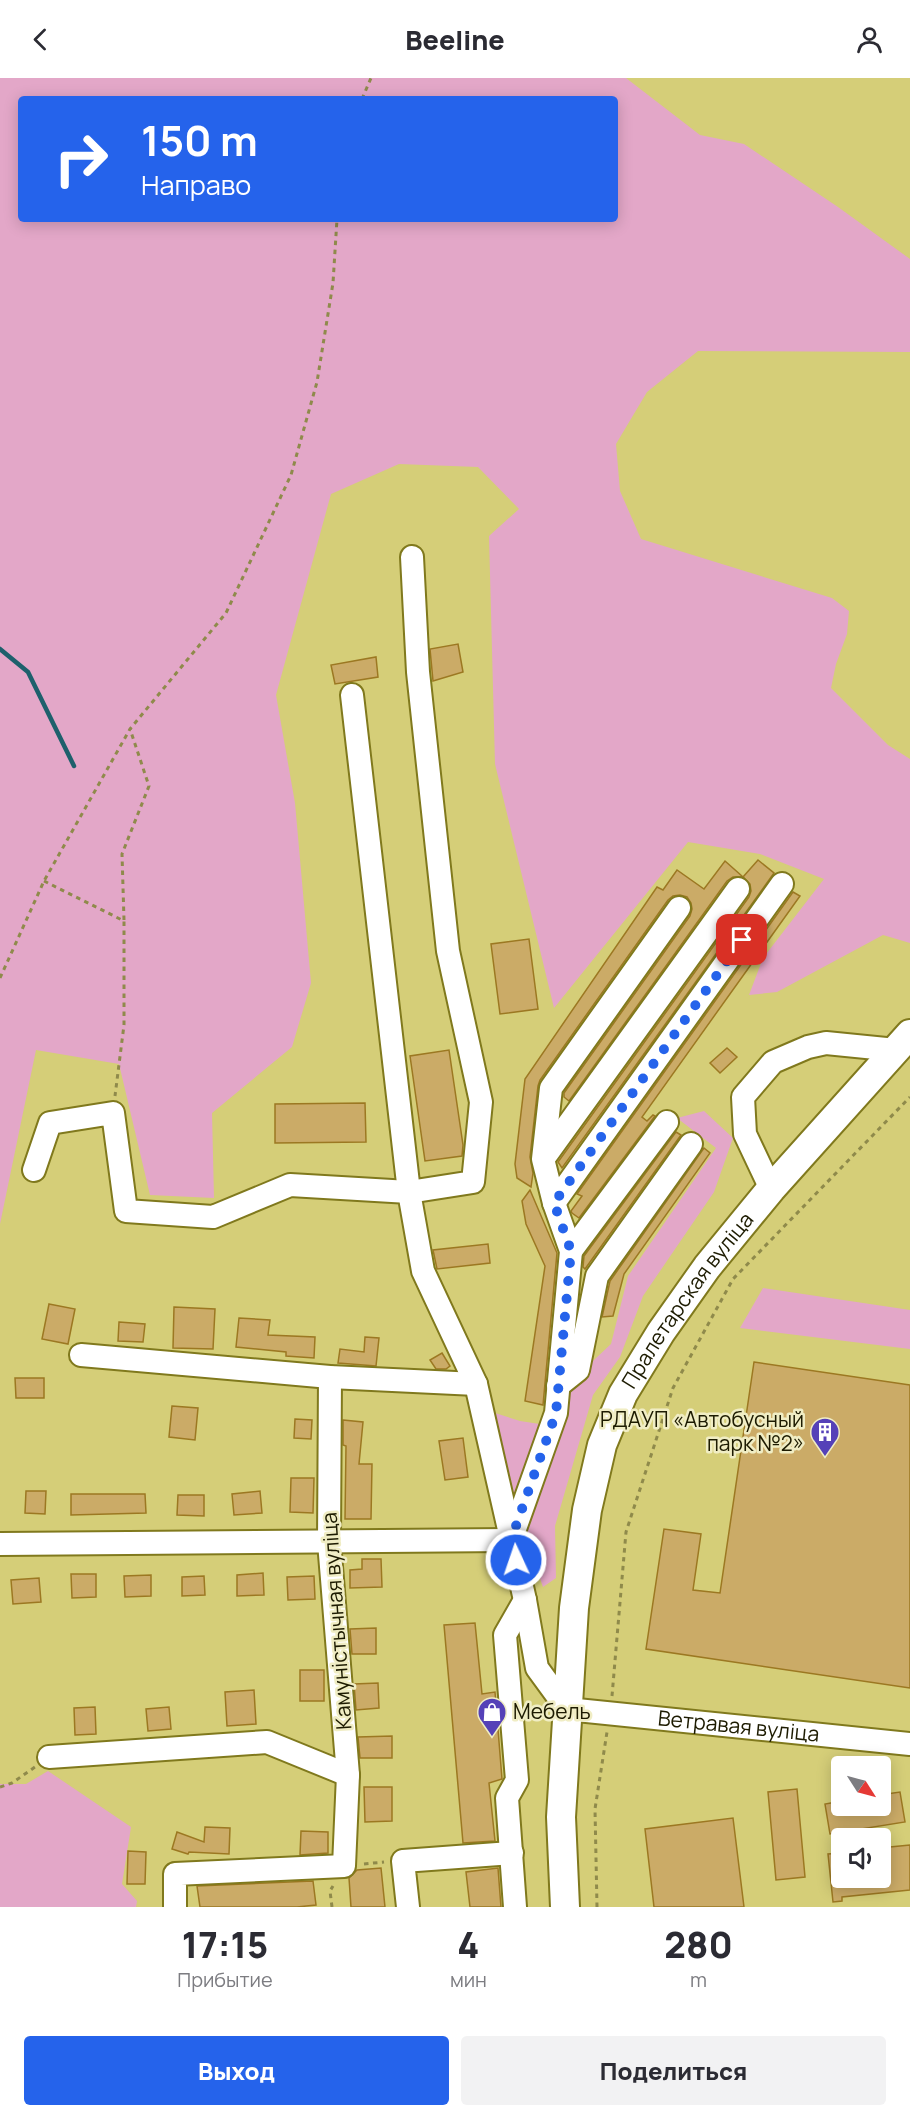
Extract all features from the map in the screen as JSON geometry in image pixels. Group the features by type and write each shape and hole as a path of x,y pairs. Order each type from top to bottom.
{"main road":[{"name":"Пралетарская вуліца","path":"565,1907 561,1817 574,1608 587,1510 602,1445 623,1394 661,1332 707,1267 771,1189 903,1042"}],"street":[{"path":"33,1170 50,1123 113,1113 126,1211 213,1216 290,1185 409,1192 473,1182 481,1102 448,951 418,672 412,556"},
{"path":"352,695 409,1192 423,1271 476,1384 525,1600 537,1668 567,1709"},
{"path":"554,1203 783,884"},
{"path":"543,1159 738,889"},
{"path":"511,1540 556,1413 571,1251 554,1203 543,1159 551,1088 679,908"},
{"path":"771,1189 745,1134 743,1097 773,1062 808,1047 826,1043 903,1042"},
{"path":"571,1251 667,1122"},
{"path":"558,1386 578,1370 597,1276 692,1144"},
{"path":"81,1355 330,1377 476,1384"},
{"name":"Камуністычная вуліца","path":"330,1377 329,1542 348,1775 344,1866"},
{"path":"0,1544 511,1540"},
{"path":"516,1907 507,1798 517,1780 505,1635 525,1600"},
{"name":"Ветравая вуліца","path":"567,1709 910,1744"},
{"path":"49,1757 267,1742 348,1775"},
{"path":"408,1907 403,1861 512,1853"},
{"path":"176,1907 175,1874 344,1866"}],"path":[{"path":"363,96 371,78"},
{"path":"0,978 44,881 130,729 226,613 291,475 317,382 333,283 337,222"},
{"path":"113,1113 124,1025 122,854 149,786 130,729"},
{"path":"44,881 124,921"},
{"path":"597,1907 595,1809 610,1713 626,1532 673,1388 733,1280 910,1097"},
{"path":"0,1786 12,1782 49,1757"},
{"path":"344,1866 403,1861"}],"shaded area":[{"path":"0,78 626,78 700,135 744,144 910,259 910,352 698,351 647,392 616,444 620,491 641,539 832,598 849,611 847,634 836,664 831,688 888,745 910,759 910,943 883,935 777,992 749,995 763,958 824,879 760,854 688,842 554,1008 495,764 489,536 519,509 478,467 399,464 331,494 276,695 295,803 311,983 292,1047 212,1113 214,1198 150,1195 119,1064 36,1050 0,1224"},
{"path":"704,1111 733,1138 714,1192 643,1296 620,1357 593,1395 555,1526 556,1578 543,1587 511,1496 495,1413 520,1421 559,1427 562,1390 611,1344 628,1276 716,1148 677,1118"},
{"path":"763,1288 910,1310 910,1349 740,1328"},
{"path":"48,1771 131,1827 122,1884 137,1901 136,1907 0,1907 0,1784 26,1784"}],"building":[{"path":"458,644 463,672 433,681 430,649"},
{"path":"376,657 378,677 335,684 331,665"},
{"path":"758,860 774,873 562,1168 558,1162 749,897 750,884 743,877"},
{"path":"725,861 743,877 733,877 727,881 569,1101 564,1097 564,1093 690,916 692,909 687,897 673,896 668,900 540,1080 530,1157 533,1173 531,1187 517,1178 515,1164 525,1079 657,887 663,890 677,870 704,889"},
{"path":"793,892 800,896 642,1117 647,1121 653,1115 655,1116 579,1218 571,1211 582,1196 577,1194"},
{"path":"529,939 538,1009 500,1014 491,944"},
{"path":"727,1048 737,1057 720,1073 710,1063"},
{"path":"449,1050 463,1145 462,1156 425,1161 410,1056"},
{"path":"365,1103 366,1142 275,1143 275,1104"},
{"path":"676,1132 681,1135 585,1269 583,1267 584,1256"},
{"path":"704,1148 710,1153 624,1274 613,1316 602,1317 610,1281"},
{"path":"530,1190 557,1253 543,1405 525,1401 545,1266 526,1224 522,1201"},
{"path":"488,1244 490,1263 437,1269 433,1250"},
{"path":"49,1304 75,1309 68,1344 42,1339"},
{"path":"174,1307 215,1309 213,1349 173,1348"},
{"path":"239,1318 270,1320 268,1335 315,1337 314,1358 286,1356 286,1352 236,1347"},
{"path":"119,1322 145,1324 143,1342 118,1341"},
{"path":"365,1337 379,1338 376,1366 338,1363 340,1349 364,1352"},
{"path":"442,1353 450,1366 446,1369 436,1369 430,1360"},
{"name":"РДАУП «Автобусный парк №2»","path":"754,1362 910,1385 910,1688 646,1649 664,1529 701,1534 693,1590 720,1593"},
{"path":"15,1378 44,1378 44,1398 16,1398"},
{"path":"172,1406 198,1408 195,1440 169,1437"},
{"path":"295,1419 312,1420 311,1439 294,1438"},
{"path":"343,1420 363,1422 359,1464 372,1464 371,1519 345,1519 346,1446 343,1445"},
{"path":"463,1438 468,1477 445,1480 439,1441"},
{"path":"291,1478 314,1478 313,1513 290,1512"},
{"path":"26,1491 46,1491 45,1514 25,1513"},
{"path":"260,1491 262,1513 234,1515 232,1494"},
{"path":"71,1494 145,1494 146,1513 71,1515"},
{"path":"178,1495 204,1495 204,1516 177,1515"},
{"path":"362,1559 381,1559 382,1587 350,1588 350,1570 362,1569"},
{"path":"263,1573 264,1595 237,1596 237,1575"},
{"path":"71,1574 96,1574 96,1597 72,1598"},
{"path":"151,1575 151,1596 125,1597 124,1576"},
{"path":"204,1576 205,1595 182,1596 182,1577"},
{"path":"314,1576 315,1599 288,1600 287,1577"},
{"path":"39,1578 41,1602 13,1604 11,1580"},
{"path":"475,1623 482,1694 495,1692 502,1779 489,1783 495,1841 463,1843 444,1625"},
{"path":"376,1628 376,1654 352,1654 350,1629"},
{"path":"300,1670 324,1670 324,1701 300,1701"},
{"path":"378,1683 379,1708 356,1710 354,1684"},
{"path":"254,1690 256,1724 227,1726 225,1692"},
{"path":"95,1707 96,1734 75,1735 74,1708"},
{"path":"169,1707 171,1729 148,1731 146,1709"},
{"path":"392,1736 392,1758 360,1758 358,1737"},
{"path":"364,1787 392,1787 392,1821 365,1822"},
{"path":"797,1789 805,1877 776,1880 768,1792"},
{"path":"900,1792 905,1822 868,1828 831,1828 830,1834 825,1804 831,1803 831,1816 891,1816 891,1793"},
{"path":"733,1818 744,1907 654,1907 645,1829"},
{"path":"205,1827 230,1828 229,1854 189,1852 188,1854 172,1849 177,1832 204,1842"},
{"path":"301,1831 328,1832 328,1853 300,1855"},
{"path":"910,1845 910,1890 842,1897 842,1901 833,1902 832,1888 891,1888 891,1847"},
{"path":"128,1851 146,1852 145,1884 127,1884"},
{"path":"828,1854 831,1854 831,1883"},
{"path":"381,1868 385,1907 351,1907 349,1878 357,1870"},
{"path":"498,1868 501,1907 470,1907 466,1872"},
{"path":"313,1881 316,1905 297,1907 200,1907 197,1886"}],"waterway":[{"path":"0,649 28,672 74,766"}],"place":[{"name":"РДАУП «Автобусный парк №2»","path":"825,1458"},
{"name":"Мебель","path":"492,1738"}],"route":[{"path":"516,1560 511,1540 556,1413 571,1251 554,1203 742,940"}]}
